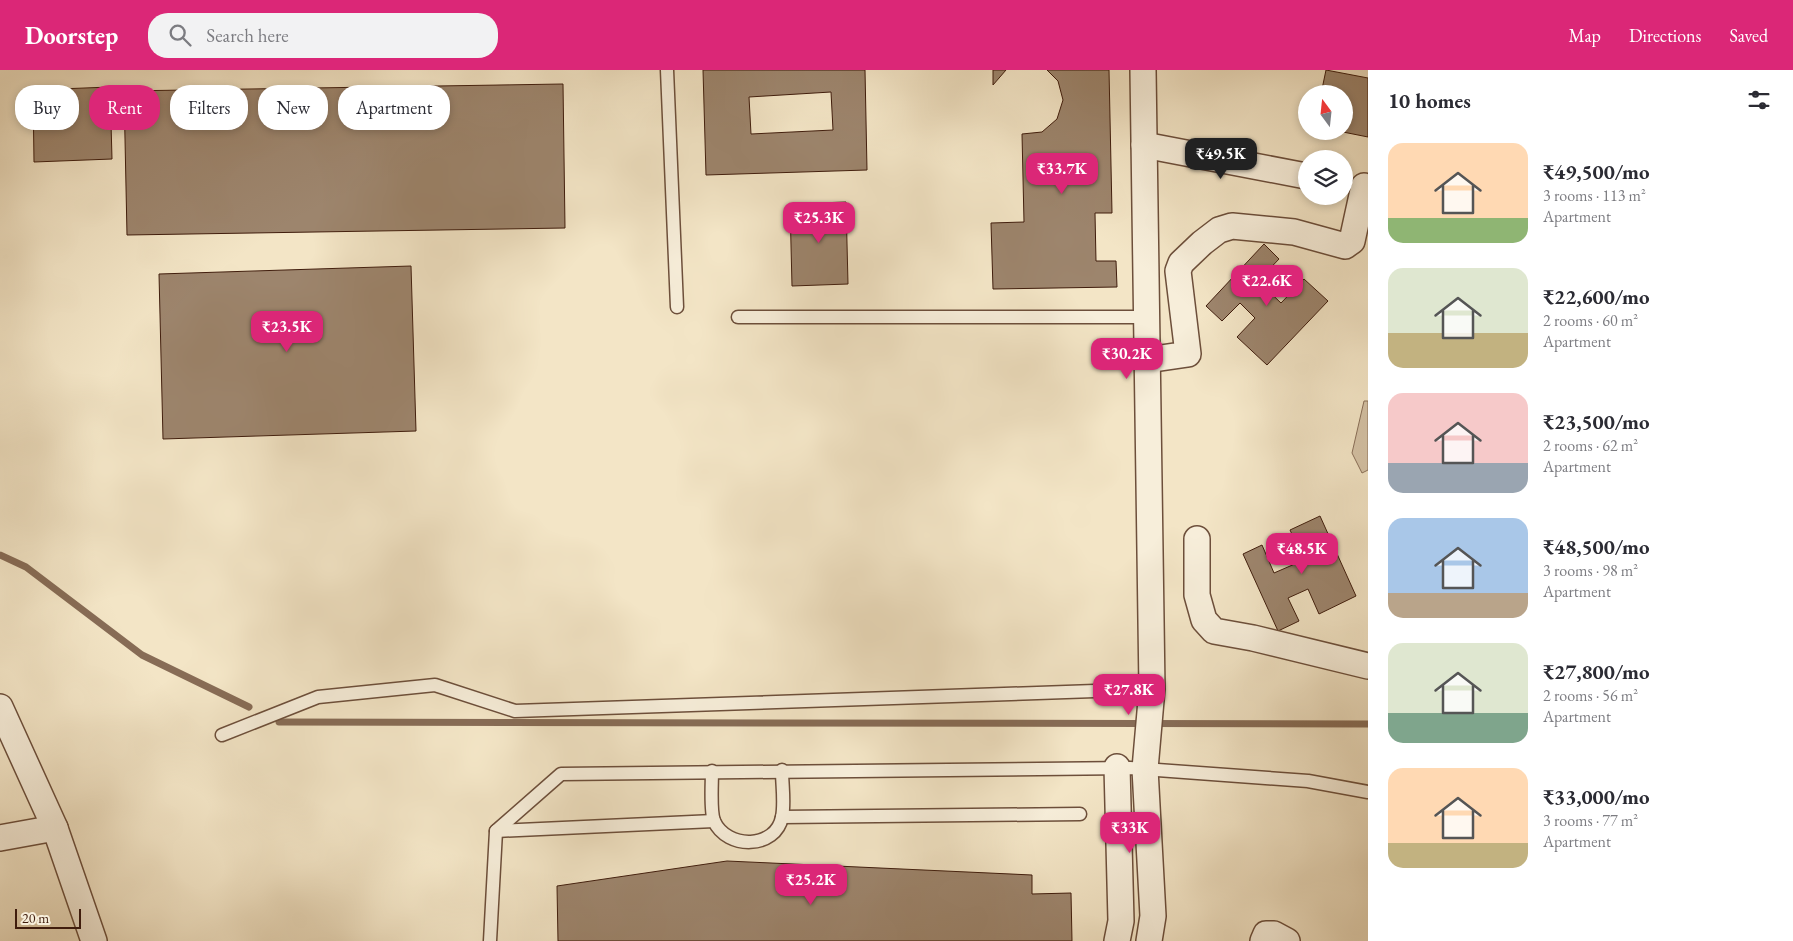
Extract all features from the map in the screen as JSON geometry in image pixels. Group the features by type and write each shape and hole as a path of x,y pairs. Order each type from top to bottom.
{"street":[{"path":"1143,70 1152,689 1145,757 1153,916 1149,941"},
{"path":"1144,145 1298,174"},
{"path":"1147,360 1188,354 1178,272 1182,263 1202,243 1219,230 1232,226 1294,232 1345,246 1352,241 1359,185"},
{"path":"1197,539 1197,595 1204,620 1214,631 1253,638 1368,666"},
{"path":"0,707 54,828 94,941"},
{"path":"1117,767 1121,921 1117,941"},
{"path":"0,838 54,828"},
{"path":"1263,941 1266,934 1274,934 1288,941"}],"lane":[{"path":"667,70 677,307"},
{"path":"738,317 1146,316"},
{"path":"222,735 318,697 435,685 515,711 1152,689"},
{"path":"490,941 496,831 561,774 1117,767 1145,757 1368,792"},
{"path":"712,771 714,821 725,835 741,843 759,842 774,832 782,817 782,770"},
{"path":"782,817 1080,814"},
{"path":"496,831 714,821"}],"shaded area":[{"path":"1364,401 1368,401 1368,470 1362,473 1352,453"}],"building":[{"path":"703,70 865,70 867,170 706,175","holes":["831,92 833,130 751,134 749,97"]},
{"path":"993,70 1006,70 993,85"},
{"path":"1047,70 1109,70 1112,213 1095,213 1096,261 1116,261 1117,287 993,289 991,223 1024,222 1022,134 1042,132 1057,119 1063,100 1058,81"},
{"path":"1326,70 1368,78 1368,137 1353,134 1353,85 1323,85"},
{"path":"563,84 565,228 127,235 125,130 160,130 160,90 170,90 170,130 248,130 248,89 258,89 258,130 328,130 328,88 338,88 338,130 450,130 450,86"},
{"path":"79,88 89,88 89,130 111,130 112,159 34,162 34,130 79,130"},
{"path":"846,202 848,284 792,286 790,204"},
{"path":"1264,244 1279,259 1258,281 1281,303 1304,279 1328,301 1267,365 1237,337 1255,318 1240,303 1222,321 1206,306"},
{"path":"411,266 416,431 163,439 159,274"},
{"path":"1320,516 1356,596 1319,614 1308,589 1288,598 1299,621 1278,631 1243,554 1262,545 1274,573 1304,560 1290,530"},
{"path":"727,861 1032,875 1032,894 1071,893 1072,941 558,941 557,886"}],"waterway":[{"path":"0,555 26,567 142,655 249,707"},
{"path":"279,722 1368,724"}]}
